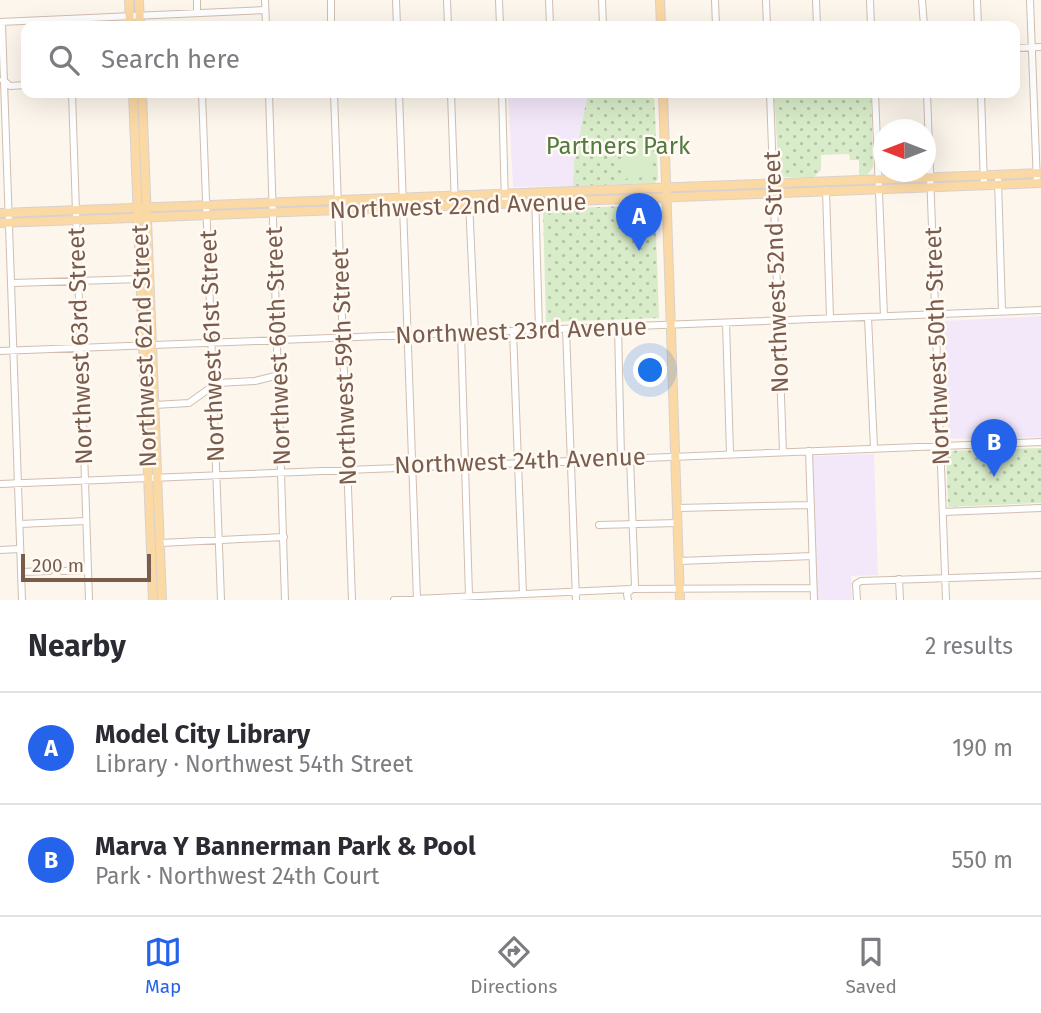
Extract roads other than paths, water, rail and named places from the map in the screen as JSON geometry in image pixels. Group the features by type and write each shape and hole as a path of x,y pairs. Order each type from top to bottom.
{"main road":[{"path":"130,0 137,21"},
{"path":"132,21 139,0"},
{"path":"660,0 661,21"},
{"name":"Northwest 62nd Street","path":"133,98 143,218 147,344 162,600"},
{"name":"Northwest 62nd Street","path":"142,98 142,207"},
{"path":"663,98 680,600"},
{"name":"Northwest 22nd Avenue","path":"936,177 1039,174"},
{"name":"Northwest 22nd Avenue","path":"5,212 873,179"},
{"name":"Northwest 22nd Avenue","path":"5,223 933,190 1039,183"},
{"name":"Northwest 62nd Street","path":"143,218 141,279 154,405 153,600"}],"street":[{"path":"197,0 197,11"},
{"path":"265,0 266,21"},
{"path":"331,0 331,21"},
{"path":"396,0 397,21"},
{"path":"447,0 448,21"},
{"path":"499,0 500,21"},
{"path":"550,0 550,21"},
{"path":"602,0 603,21"},
{"path":"715,0 716,21"},
{"path":"766,0 767,21"},
{"path":"816,0 817,21"},
{"path":"870,0 871,21"},
{"path":"922,0 924,21"},
{"path":"977,0 978,21"},
{"path":"1030,0 1039,183"},
{"path":"101,21 134,15 265,10"},
{"path":"21,23 1,23 5,223 13,284 22,600"},
{"path":"1020,48 1041,47"},
{"path":"2,80 10,86 21,85"},
{"name":"Northwest 63rd Street","path":"72,98 89,600"},
{"name":"Northwest 61st Street","path":"202,98 221,600"},
{"name":"Northwest 60th Street","path":"269,98 285,600"},
{"name":"Northwest 59th Street","path":"334,98 352,600"},
{"path":"399,98 417,599"},
{"path":"450,98 455,206"},
{"path":"502,98 506,204"},
{"name":"Northwest 52nd Street","path":"769,98 783,452"},
{"path":"875,98 876,119"},
{"name":"Northwest 50th Street","path":"928,98 930,119"},
{"path":"981,98 984,186"},
{"path":"998,175 1002,311"},
{"path":"825,181 830,318"},
{"path":"879,182 884,316"},
{"name":"Northwest 50th Street","path":"933,182 946,600"},
{"path":"535,193 539,330"},
{"path":"469,195 475,333"},
{"path":"13,284 141,279"},
{"name":"Northwest 23rd Avenue","path":"0,351 1041,310"},
{"path":"869,317 874,448"},
{"path":"726,323 730,453"},
{"path":"618,327 621,457"},
{"path":"566,329 576,600"},
{"path":"513,331 523,594"},
{"path":"461,333 469,596"},
{"path":"154,405 189,403 217,383 279,375"},
{"name":"Northwest 24th Avenue","path":"0,484 413,465 1041,442"},
{"path":"808,451 814,600"},
{"path":"628,600 631,589 635,586 630,457"},
{"path":"677,508 811,505"},
{"path":"943,512 1041,508"},
{"path":"20,524 86,521"},
{"path":"599,525 678,523"},
{"path":"160,543 284,537"},
{"path":"0,550 20,549"},
{"path":"679,561 812,556"},
{"path":"63,571 88,570"},
{"path":"21,572 49,571"},
{"path":"857,600 856,584 899,579 1041,575"},
{"path":"899,579 900,600"},
{"path":"394,600 469,596 491,598 631,589 813,588"}],"place":[{"name":"Model City Library","path":"639,251"},
{"name":"Marva Y Bannerman Park & Pool","path":"994,477"}],"park label":[{"name":"Partners Park","path":"618,146"}]}
